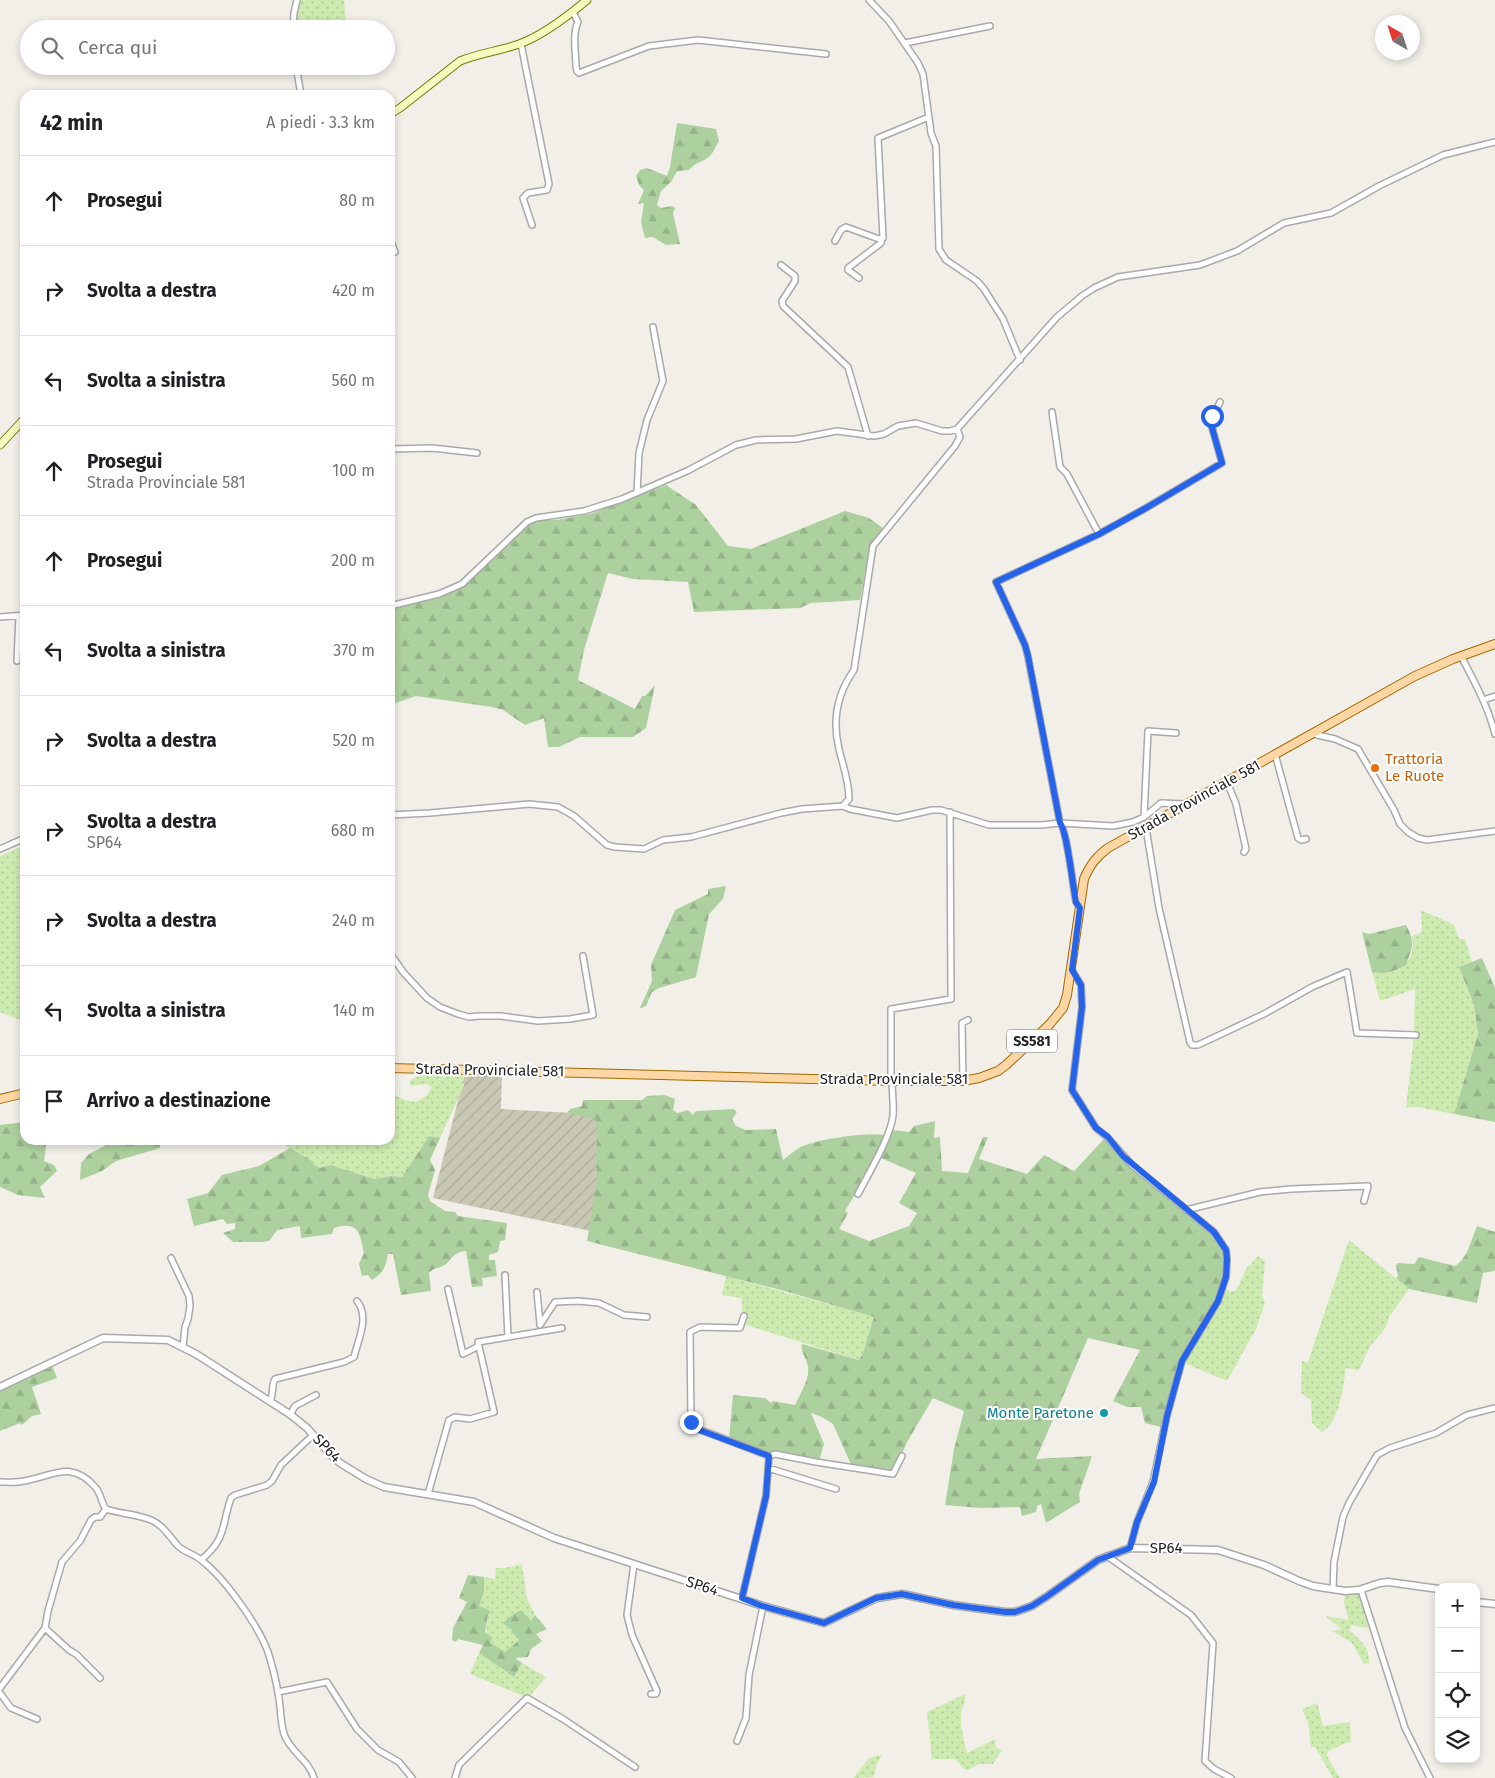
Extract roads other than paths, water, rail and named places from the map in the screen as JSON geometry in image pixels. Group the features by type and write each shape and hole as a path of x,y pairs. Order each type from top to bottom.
{"main road":[{"path":"395,110 460,61 471,56 521,44 573,12 587,0"},
{"path":"0,445 20,423"},
{"name":"Strada Provinciale 581","path":"395,1068 963,1081 979,1078 998,1071 1049,1025 1063,1008 1072,970 1084,879 1089,866 1096,857 1108,848 1415,676 1495,644"},
{"path":"0,1099 20,1094"}],"street":[{"path":"294,20 297,0"},
{"path":"869,0 890,21 905,42 922,74 936,146 939,249 946,260 977,281 984,289 1003,319 1020,360"},
{"path":"573,12 578,22 574,35 576,67 579,72 649,46 698,40 826,54"},
{"path":"905,42 990,26"},
{"path":"521,44 549,184 547,190 528,193 523,198 532,225"},
{"path":"298,75 300,90"},
{"path":"859,278 847,269 883,242 884,235 878,138 929,117"},
{"path":"395,605 439,594 462,584 527,522 536,518 584,511 637,494 687,471 736,445 756,440 796,439 837,431 868,436 884,434 898,426 916,423 942,431 957,429 1040,336 1068,308 1094,288 1114,278 1200,264 1238,250 1284,223 1330,213 1379,186 1443,155 1495,142"},
{"path":"835,241 840,230 846,227 882,239"},
{"path":"781,265 796,276 782,302 783,306 848,367 868,436"},
{"path":"637,494 639,454 648,420 663,381 653,326"},
{"path":"1080,908 1076,902 1063,827 1060,823 1028,656 1025,645 996,582 1099,534 1222,463 1209,417 1214,414 1220,402"},
{"path":"1052,412 1060,467 1067,474 1099,534"},
{"path":"843,806 849,799 849,786 838,746 836,709 844,684 854,670 873,546 955,446 960,437 957,429"},
{"path":"395,449 432,448 477,453"},
{"path":"0,618 20,616"},
{"path":"16,661 20,631"},
{"path":"1461,656 1490,716 1495,734"},
{"path":"1483,700 1495,696"},
{"path":"1144,817 1148,731 1176,733"},
{"path":"1313,734 1336,739 1358,749 1394,810 1400,824 1418,838 1427,840 1495,831"},
{"path":"1275,754 1298,838 1301,840 1306,839"},
{"path":"1227,782 1236,804 1246,848 1244,852"},
{"path":"395,815 528,804 558,807 574,816 607,845 644,849 663,840 692,837 802,809 843,806 896,818 932,810 950,812 989,825 1060,823 1122,826 1144,817 1161,803 1186,804"},
{"path":"858,1194 877,1160 893,1114 892,1009 952,999 950,812"},
{"path":"1146,828 1159,908 1192,1045 1198,1045 1264,1014 1307,990 1347,972 1357,1033 1416,1035"},
{"path":"0,849 20,840"},
{"path":"395,960 422,994 445,1010 469,1017 501,1016 538,1021 593,1015 584,956"},
{"path":"1072,970 1081,985 1082,1007 1072,1090 1096,1128 1108,1137 1132,1165 1214,1232 1222,1241 1226,1250 1226,1277 1218,1301 1182,1361 1167,1416 1154,1482 1137,1522 1130,1548"},
{"path":"963,1081 962,1022 968,1020"},
{"path":"1186,1210 1253,1193 1291,1188 1368,1186 1364,1202"},
{"path":"171,1258 189,1296 190,1306 185,1327 184,1347"},
{"path":"505,1275 508,1337"},
{"path":"448,1290 463,1354 479,1346"},
{"path":"537,1292 541,1332"},
{"path":"270,1401 275,1379 344,1362 354,1357 362,1333 362,1309 357,1301"},
{"path":"540,1325 555,1302 578,1301 599,1303 624,1315 647,1317"},
{"path":"744,1316 740,1328 700,1327 690,1332 691,1424 694,1428 769,1456 775,1454 893,1474 902,1456"},
{"path":"428,1494 449,1420 452,1417 470,1419 494,1412 478,1342 562,1328"},
{"name":"SP64","path":"0,1387 103,1338 165,1339 184,1347 290,1414 340,1463 366,1479 384,1487 474,1502 554,1538 762,1606 824,1623 876,1598 902,1594 953,1605 1015,1612 1032,1606 1107,1555 1130,1548 1218,1550 1264,1565 1299,1581 1345,1591 1361,1590 1380,1582 1407,1584 1435,1589"},
{"path":"290,1414 295,1406 316,1395"},
{"path":"1333,1589 1334,1562 1345,1511 1377,1455 1390,1448 1436,1433 1467,1415 1495,1406"},
{"path":"201,1560 214,1548 222,1536 231,1498 270,1483 280,1464 313,1435"},
{"path":"742,1598 766,1496 769,1456"},
{"path":"768,1468 836,1489"},
{"path":"0,1482 23,1482 56,1472 75,1472 97,1489 102,1504 106,1509 151,1520 163,1528 183,1550 201,1560 222,1581 254,1626 268,1652 278,1692 285,1736 294,1751 311,1770 314,1778"},
{"path":"0,1688 45,1628 62,1562 80,1541 91,1520 95,1517 100,1517 106,1509"},
{"path":"1107,1555 1190,1615 1213,1643 1205,1761 1214,1769 1231,1778"},
{"path":"634,1564 627,1615 632,1635 657,1691 656,1694 651,1694"},
{"path":"1361,1590 1404,1728 1430,1778"},
{"path":"1480,1602 1495,1604"},
{"path":"737,1740 746,1718 749,1675 762,1606"},
{"path":"45,1628 53,1633 100,1678"},
{"path":"278,1692 327,1682 357,1729 378,1750 399,1762 412,1778"},
{"path":"0,1692 11,1708 37,1719"},
{"path":"455,1778 459,1765 527,1698 563,1719 635,1767"}],"place":[{"name":"Trattoria Le Ruote","path":"1375,768"},
{"name":"Monte Paretone","path":"1104,1413"}]}
